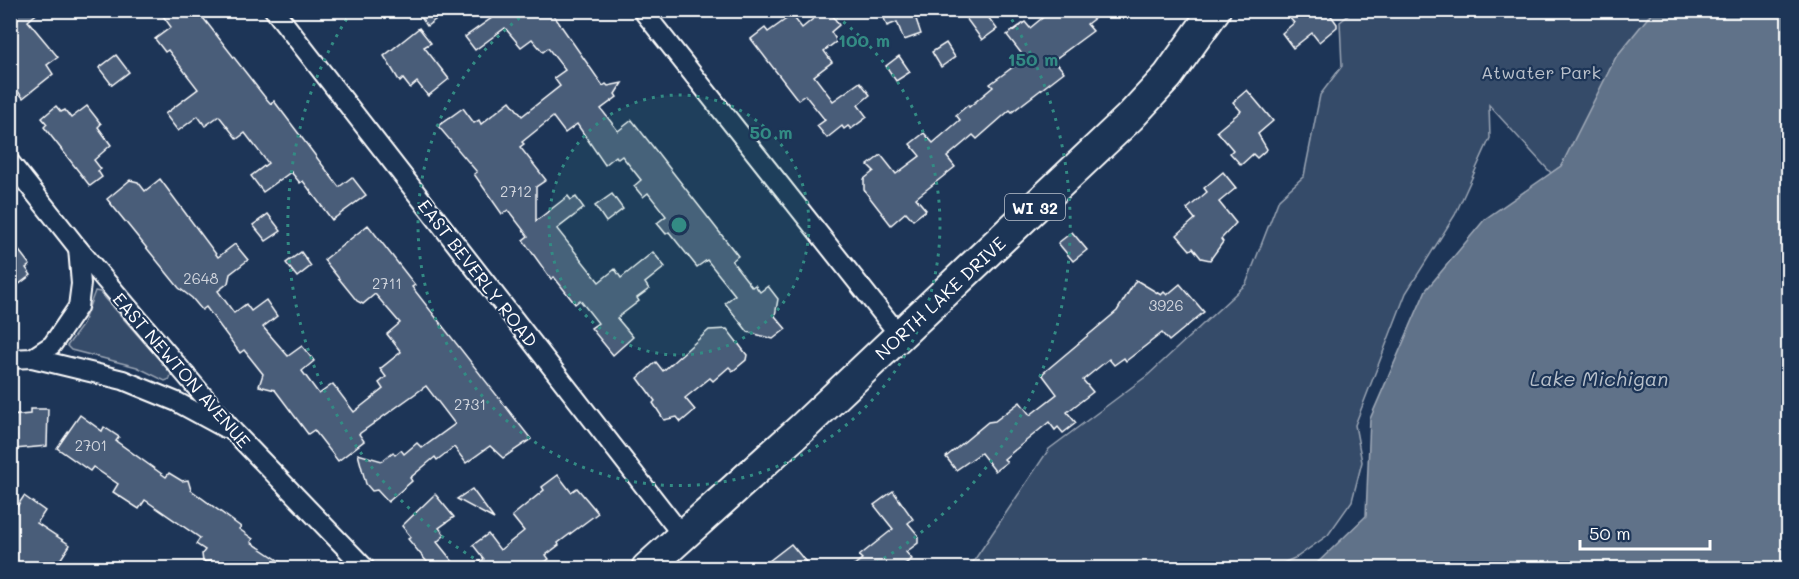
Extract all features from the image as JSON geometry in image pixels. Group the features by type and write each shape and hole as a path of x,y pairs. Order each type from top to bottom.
{"main road":[{"name":"NORTH LAKE DRIVE","path":"647,568 900,336 1130,117 1167,76 1215,10"}],"street":[{"name":"EAST BEVERLY ROAD","path":"274,10 682,535"},
{"path":"642,10 900,336"},
{"name":"EAST NEWTON AVENUE","path":"10,162 78,248 235,433 365,568"},
{"path":"32,358 52,345 78,307 81,284 78,248"},
{"path":"10,359 32,358 123,380 177,402 235,433"}],"green space":[{"name":"Atwater Park","path":"1355,10 1654,11 1561,166 1551,173 1489,105 1490,138 1455,215 1406,293 1355,425 1362,462 1352,501 1328,535 1297,557 1281,564 1246,566 1245,568 969,568 1049,449 1148,375 1246,284 1279,199 1304,176 1320,95 1342,66 1340,22"},
{"path":"95,291 100,292 171,373 170,379 165,381 137,367 71,350 67,346 82,326"}],"water":[{"name":"Lake Michigan","path":"1654,10 1788,11 1788,568 1312,568 1366,516 1370,419 1426,290 1485,219 1561,166 1616,57"}],"building":[{"path":"15,10 41,10 28,21 58,57 47,65 53,74 23,98 10,81 10,14"},
{"path":"171,10 197,10 264,96 271,104 274,101 339,187 352,177 366,195 332,220 303,181 300,183 291,172 263,192 251,176 268,163 245,133 237,139 219,116 205,126 198,116 178,131 165,114 198,89 168,50 165,52 155,39 171,27 163,16"},
{"path":"416,10 448,10 427,26"},
{"path":"488,10 550,10 603,86 622,83 615,94 617,97 601,109 618,131 632,120 738,256 732,261 752,287 755,285 760,292 768,286 778,299 775,316 786,329 773,339 748,332 725,303 735,295 707,260 697,267 669,232 666,234 657,223 666,216 648,193 643,197 634,186 641,180 622,156 618,159 616,156 605,165 577,124 565,133 553,117 522,142 524,144 520,147 546,180 536,187 536,221 568,196 571,200 576,197 584,208 557,229 599,282 615,269 621,278 653,252 665,267 645,283 649,289 637,298 639,301 617,318 633,337 613,355 591,328 598,323 580,300 575,304 554,277 551,279 523,240 528,236 508,210 502,214 474,174 477,172 438,126 463,108 474,123 479,120 481,124 510,101 522,116 560,86 554,78 565,70 548,48 543,52 532,39 521,47 505,28 475,50 465,37 493,17"},
{"path":"824,10 829,10 839,25 831,32 837,41 824,51 832,62 814,76 833,101 860,82 870,95 858,105 867,117 851,129 848,126 844,129 842,126 827,138 817,126 825,120 805,95 798,100 751,39 765,28 768,32 792,15 802,28"},
{"path":"881,10 925,10 915,16 921,34 904,40 897,22 887,26"},
{"path":"960,10 983,10 997,29 982,40"},
{"path":"1052,10 1105,10 1087,24 1093,31 1054,60 1064,72 1012,112 1010,110 977,139 973,135 947,157 955,167 916,198 926,210 913,220 906,212 891,225 864,190 864,179 874,171 868,165 881,155 896,174 920,156 910,144 924,133 933,143 960,120 956,115 993,87 990,84 1025,58 1007,35 1025,22 1030,28"},
{"path":"1283,10 1327,10 1337,27 1319,42 1312,33 1293,48 1282,33 1294,23"},
{"path":"419,28 431,43 424,47 449,79 428,96 417,82 410,88 403,79 400,82 384,56"},
{"path":"946,43 955,57 941,67 932,52"},
{"path":"116,55 129,72 112,85 99,68"},
{"path":"899,56 910,72 896,81 886,66"},
{"path":"1247,90 1273,121 1258,134 1267,149 1257,158 1253,154 1241,165 1230,153 1233,150 1217,131 1241,111 1233,102"},
{"path":"56,106 61,112 65,110 71,118 87,106 101,124 98,127 111,145 94,160 101,169 98,171 102,177 90,186 44,127 47,124 42,118"},
{"path":"1223,172 1236,188 1219,202 1236,223 1221,239 1223,242 1210,260 1201,258 1193,248 1190,250 1177,235 1195,219 1187,209 1207,192 1204,188"},
{"path":"160,179 218,257 235,244 248,260 230,274 228,283 218,291 234,313 246,304 251,311 266,300 277,316 263,327 288,356 302,346 314,361 302,371 319,394 333,384 354,412 383,389 379,383 386,377 380,369 401,352 387,334 400,323 375,294 363,304 357,301 324,260 368,225 415,285 412,287 531,439 503,458 490,446 466,463 454,447 437,460 435,457 410,478 412,481 388,502 377,490 372,491 366,484 358,454 382,461 393,452 395,455 401,450 404,454 417,443 422,448 455,424 426,386 359,434 364,441 338,461 314,430 308,434 275,390 259,386 263,374 244,350 240,353 206,307 202,310 179,288 107,199 130,180 138,182 145,191"},
{"path":"612,194 623,209 606,222 595,206"},
{"path":"268,214 281,231 266,241 253,225"},
{"path":"1072,232 1087,250 1073,261 1058,243"},
{"path":"10,239 30,265 26,268 31,275 10,291"},
{"path":"301,252 311,266 297,277 286,263"},
{"path":"1136,280 1161,295 1164,292 1167,295 1180,284 1204,312 1169,341 1162,333 1126,361 1124,358 1114,365 1109,359 1083,380 1093,392 1067,412 1076,423 1063,433 1058,427 1055,430 1049,422 1004,459 1007,462 995,471 981,453 956,470 946,457 988,422 995,421 1020,402 1030,415 1057,394 1042,374 1117,311"},
{"path":"727,329 747,355 746,360 733,371 729,367 713,381 710,378 685,398 695,410 681,422 677,417 664,420 653,403 655,401 638,378 656,362 663,371 709,330"},
{"path":"30,409 48,409 47,446 15,449 16,436 10,436 10,416 30,414"},
{"path":"80,415 102,431 104,427 119,437 116,441 166,477 169,473 182,481 188,480 191,490 241,527 239,529 253,539 251,542 290,568 222,568 211,561 203,562 202,554 205,550 196,544 200,538 145,500 139,509 113,492 118,484 93,467 90,471 57,448"},
{"path":"558,475 571,492 577,488 598,513 558,543 559,545 546,555 549,559 537,568 471,568 484,559 473,545 488,534 500,550 524,531 512,516 544,490 542,487"},
{"path":"472,489 494,519 457,499"},
{"path":"893,491 913,519 908,523 918,535 918,543 906,552 912,559 899,568 850,568 862,559 859,556 893,529 874,505"},
{"path":"435,494 454,517 439,528 445,535 437,542 458,568 432,568 408,539 411,537 402,526"},
{"path":"24,496 45,511 37,523 70,545 60,560 73,568 10,568 10,517"},
{"path":"791,544 811,568 760,568"}]}
